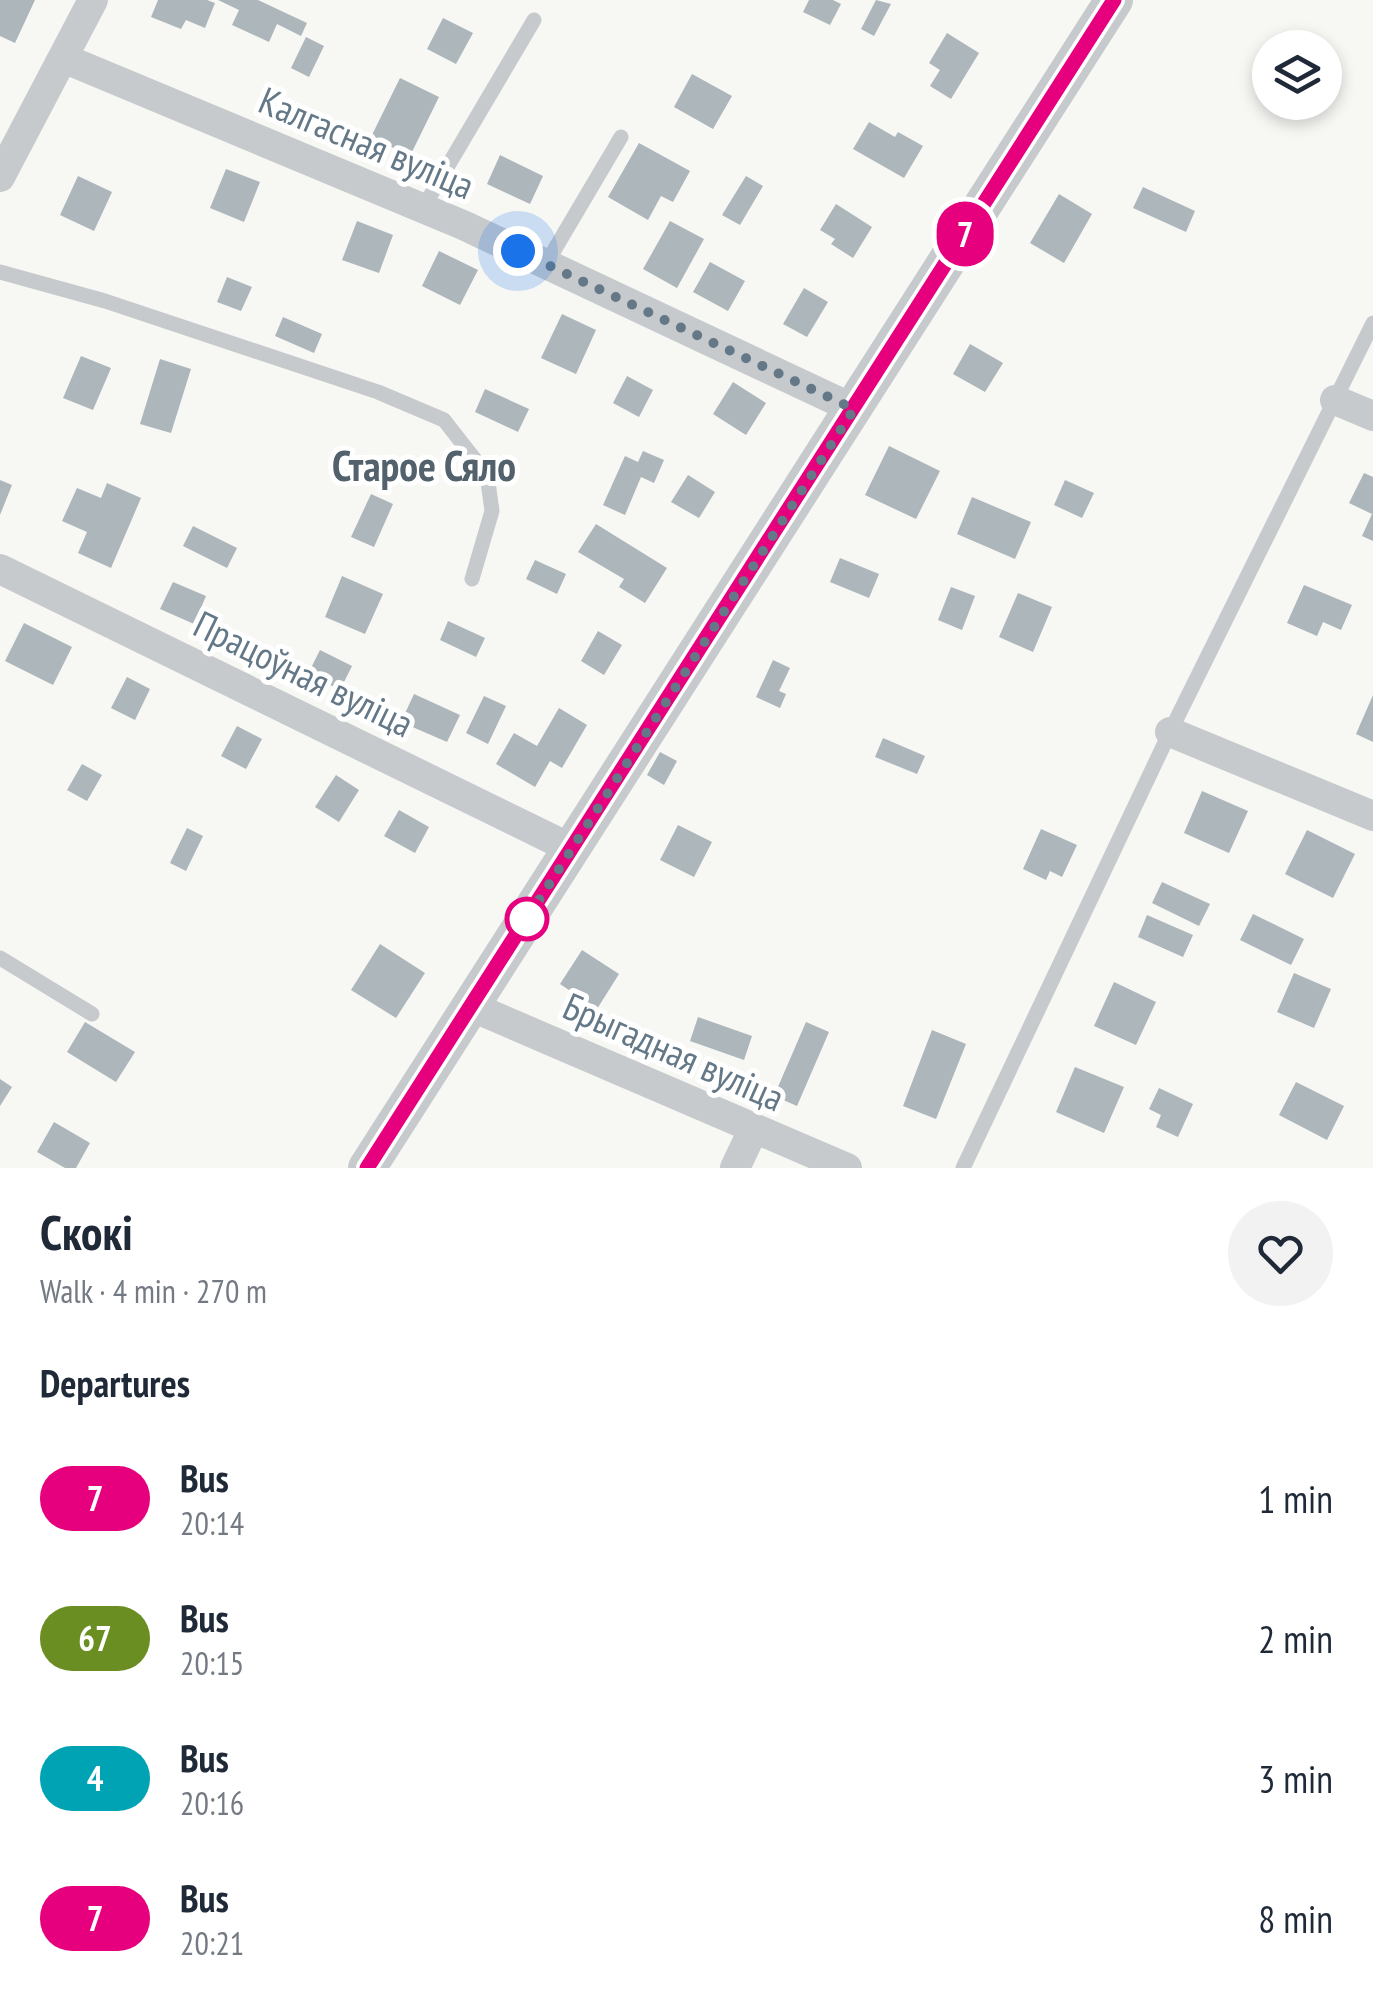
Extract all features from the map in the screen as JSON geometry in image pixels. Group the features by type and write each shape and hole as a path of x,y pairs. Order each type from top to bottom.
{"street":[{"path":"0,177 93,0"},
{"path":"367,1168 1114,0"},
{"name":"Калгасная вуліца","path":"63,58 422,208 854,409"},
{"path":"1335,400 1373,416"},
{"name":"Працоўная вуліца","path":"0,570 572,849"},
{"path":"1170,732 1373,816"},
{"name":"Брыгадная вуліца","path":"470,1006 847,1168"},
{"path":"735,1168 753,1130"}],"lane":[{"path":"422,208 534,20"},
{"path":"546,264 622,137"},
{"path":"0,272 105,301 378,392 444,420 486,475 492,511 472,579"},
{"path":"963,1168 1170,732 1373,324"},
{"path":"0,958 92,1014"}],"building":[{"path":"0,0 35,0 15,43 0,36"},
{"path":"158,0 215,3 205,28 186,20 181,29 151,17"},
{"path":"218,0 258,0 307,23 301,36 277,24 269,42 232,25 239,10"},
{"path":"809,0 841,4 830,25 803,12"},
{"path":"876,0 891,4 874,36 861,29"},
{"path":"443,18 473,33 456,64 427,49"},
{"path":"947,33 979,53 951,99 930,86 940,70 929,63"},
{"path":"306,37 324,46 309,77 291,68"},
{"path":"692,74 732,96 713,129 674,107"},
{"path":"400,78 439,97 410,156 371,137"},
{"path":"869,122 895,137 898,132 923,146 904,178 853,149"},
{"path":"639,143 690,171 673,202 661,196 648,220 608,197"},
{"path":"500,155 543,176 530,204 487,184"},
{"path":"226,169 260,182 244,222 210,208"},
{"path":"78,176 112,192 94,231 60,215"},
{"path":"746,176 763,186 740,225 722,215"},
{"path":"1143,187 1195,211 1186,232 1133,208"},
{"path":"1059,194 1092,214 1064,263 1030,243"},
{"path":"836,204 872,227 853,258 831,244 835,239 820,230"},
{"path":"357,221 393,235 379,273 342,260"},
{"path":"670,221 704,239 677,288 643,269"},
{"path":"439,251 478,270 460,305 422,286"},
{"path":"710,262 745,281 728,311 693,292"},
{"path":"227,277 252,287 241,311 217,302"},
{"path":"804,288 828,302 807,337 783,324"},
{"path":"562,314 596,330 576,374 541,358"},
{"path":"283,317 322,334 314,353 275,336"},
{"path":"970,344 1003,363 985,392 953,374"},
{"path":"81,356 111,368 93,410 63,398"},
{"path":"160,359 191,369 171,433 140,424"},
{"path":"627,376 653,390 639,417 613,403"},
{"path":"733,382 766,403 746,435 713,414"},
{"path":"485,389 529,409 518,432 475,412"},
{"path":"889,446 940,471 916,519 865,495"},
{"path":"643,451 664,460 654,483 641,477 625,515 603,505 625,456 638,462"},
{"path":"1364,473 1373,477 1373,541 1362,536 1372,514 1349,503"},
{"path":"688,475 715,492 699,518 671,502"},
{"path":"0,480 12,485 0,515"},
{"path":"1065,480 1094,493 1082,518 1054,505"},
{"path":"107,483 141,498 111,568 78,553 87,532 62,521 77,488 101,498"},
{"path":"371,494 393,504 374,547 351,537"},
{"path":"972,497 1031,522 1015,559 957,534"},
{"path":"596,524 667,568 645,603 619,587 624,579 578,552"},
{"path":"193,526 237,548 227,568 183,546"},
{"path":"840,558 879,574 869,598 830,582"},
{"path":"535,560 566,574 557,594 526,579"},
{"path":"342,576 383,594 365,634 325,617"},
{"path":"173,582 206,596 194,624 160,609"},
{"path":"1304,585 1352,605 1341,630 1323,622 1317,636 1287,623"},
{"path":"951,587 975,596 962,630 938,620"},
{"path":"1018,593 1052,607 1033,652 999,637"},
{"path":"448,621 485,638 476,657 440,640"},
{"path":"24,623 72,647 53,685 5,661"},
{"path":"598,631 622,645 604,675 581,661"},
{"path":"320,650 352,666 340,690 308,674"},
{"path":"773,660 790,668 779,691 786,694 780,708 756,697"},
{"path":"127,677 150,689 135,720 111,708"},
{"path":"414,694 460,715 447,742 401,722"},
{"path":"1373,695 1373,742 1356,734"},
{"path":"484,696 506,706 488,744 466,733"},
{"path":"559,708 587,725 562,768 550,761 535,787 496,764 514,733 537,746"},
{"path":"237,726 262,739 246,769 221,756"},
{"path":"883,738 925,756 917,774 875,757"},
{"path":"660,752 677,761 664,785 647,775"},
{"path":"82,764 102,775 87,801 67,790"},
{"path":"336,775 359,790 339,822 315,807"},
{"path":"1202,791 1248,811 1229,853 1184,833"},
{"path":"399,810 429,827 415,853 384,836"},
{"path":"678,825 712,842 694,877 660,860"},
{"path":"187,828 203,836 186,871 170,863"},
{"path":"1041,829 1077,845 1062,877 1050,871 1046,880 1023,869"},
{"path":"1307,830 1355,854 1333,898 1285,874"},
{"path":"1162,882 1210,904 1199,926 1152,903"},
{"path":"1253,914 1304,939 1291,965 1240,940"},
{"path":"1147,915 1193,935 1183,957 1138,937"},
{"path":"380,944 425,973 396,1018 351,990"},
{"path":"582,950 619,974 597,1009 560,984"},
{"path":"1294,973 1331,989 1314,1028 1277,1012"},
{"path":"1114,982 1156,1002 1136,1045 1094,1026"},
{"path":"698,1017 752,1036 744,1060 690,1041"},
{"path":"85,1022 135,1052 116,1082 67,1052"},
{"path":"806,1022 829,1032 797,1106 774,1096"},
{"path":"932,1030 966,1044 936,1119 903,1106"},
{"path":"1075,1067 1124,1087 1104,1133 1056,1112"},
{"path":"0,1079 12,1087 0,1106"},
{"path":"1296,1082 1344,1106 1327,1140 1279,1115"},
{"path":"1159,1088 1193,1104 1178,1137 1156,1127 1161,1115 1149,1109"},
{"path":"54,1122 90,1143 76,1168 65,1168 37,1152"}],"bus line":[{"name":"7","path":"367,1168 1114,0"}],"district":[{"name":"Старое Сяло","path":"424,465"}],"route":[{"path":"518,251 854,409 525,922 527,919"}]}
